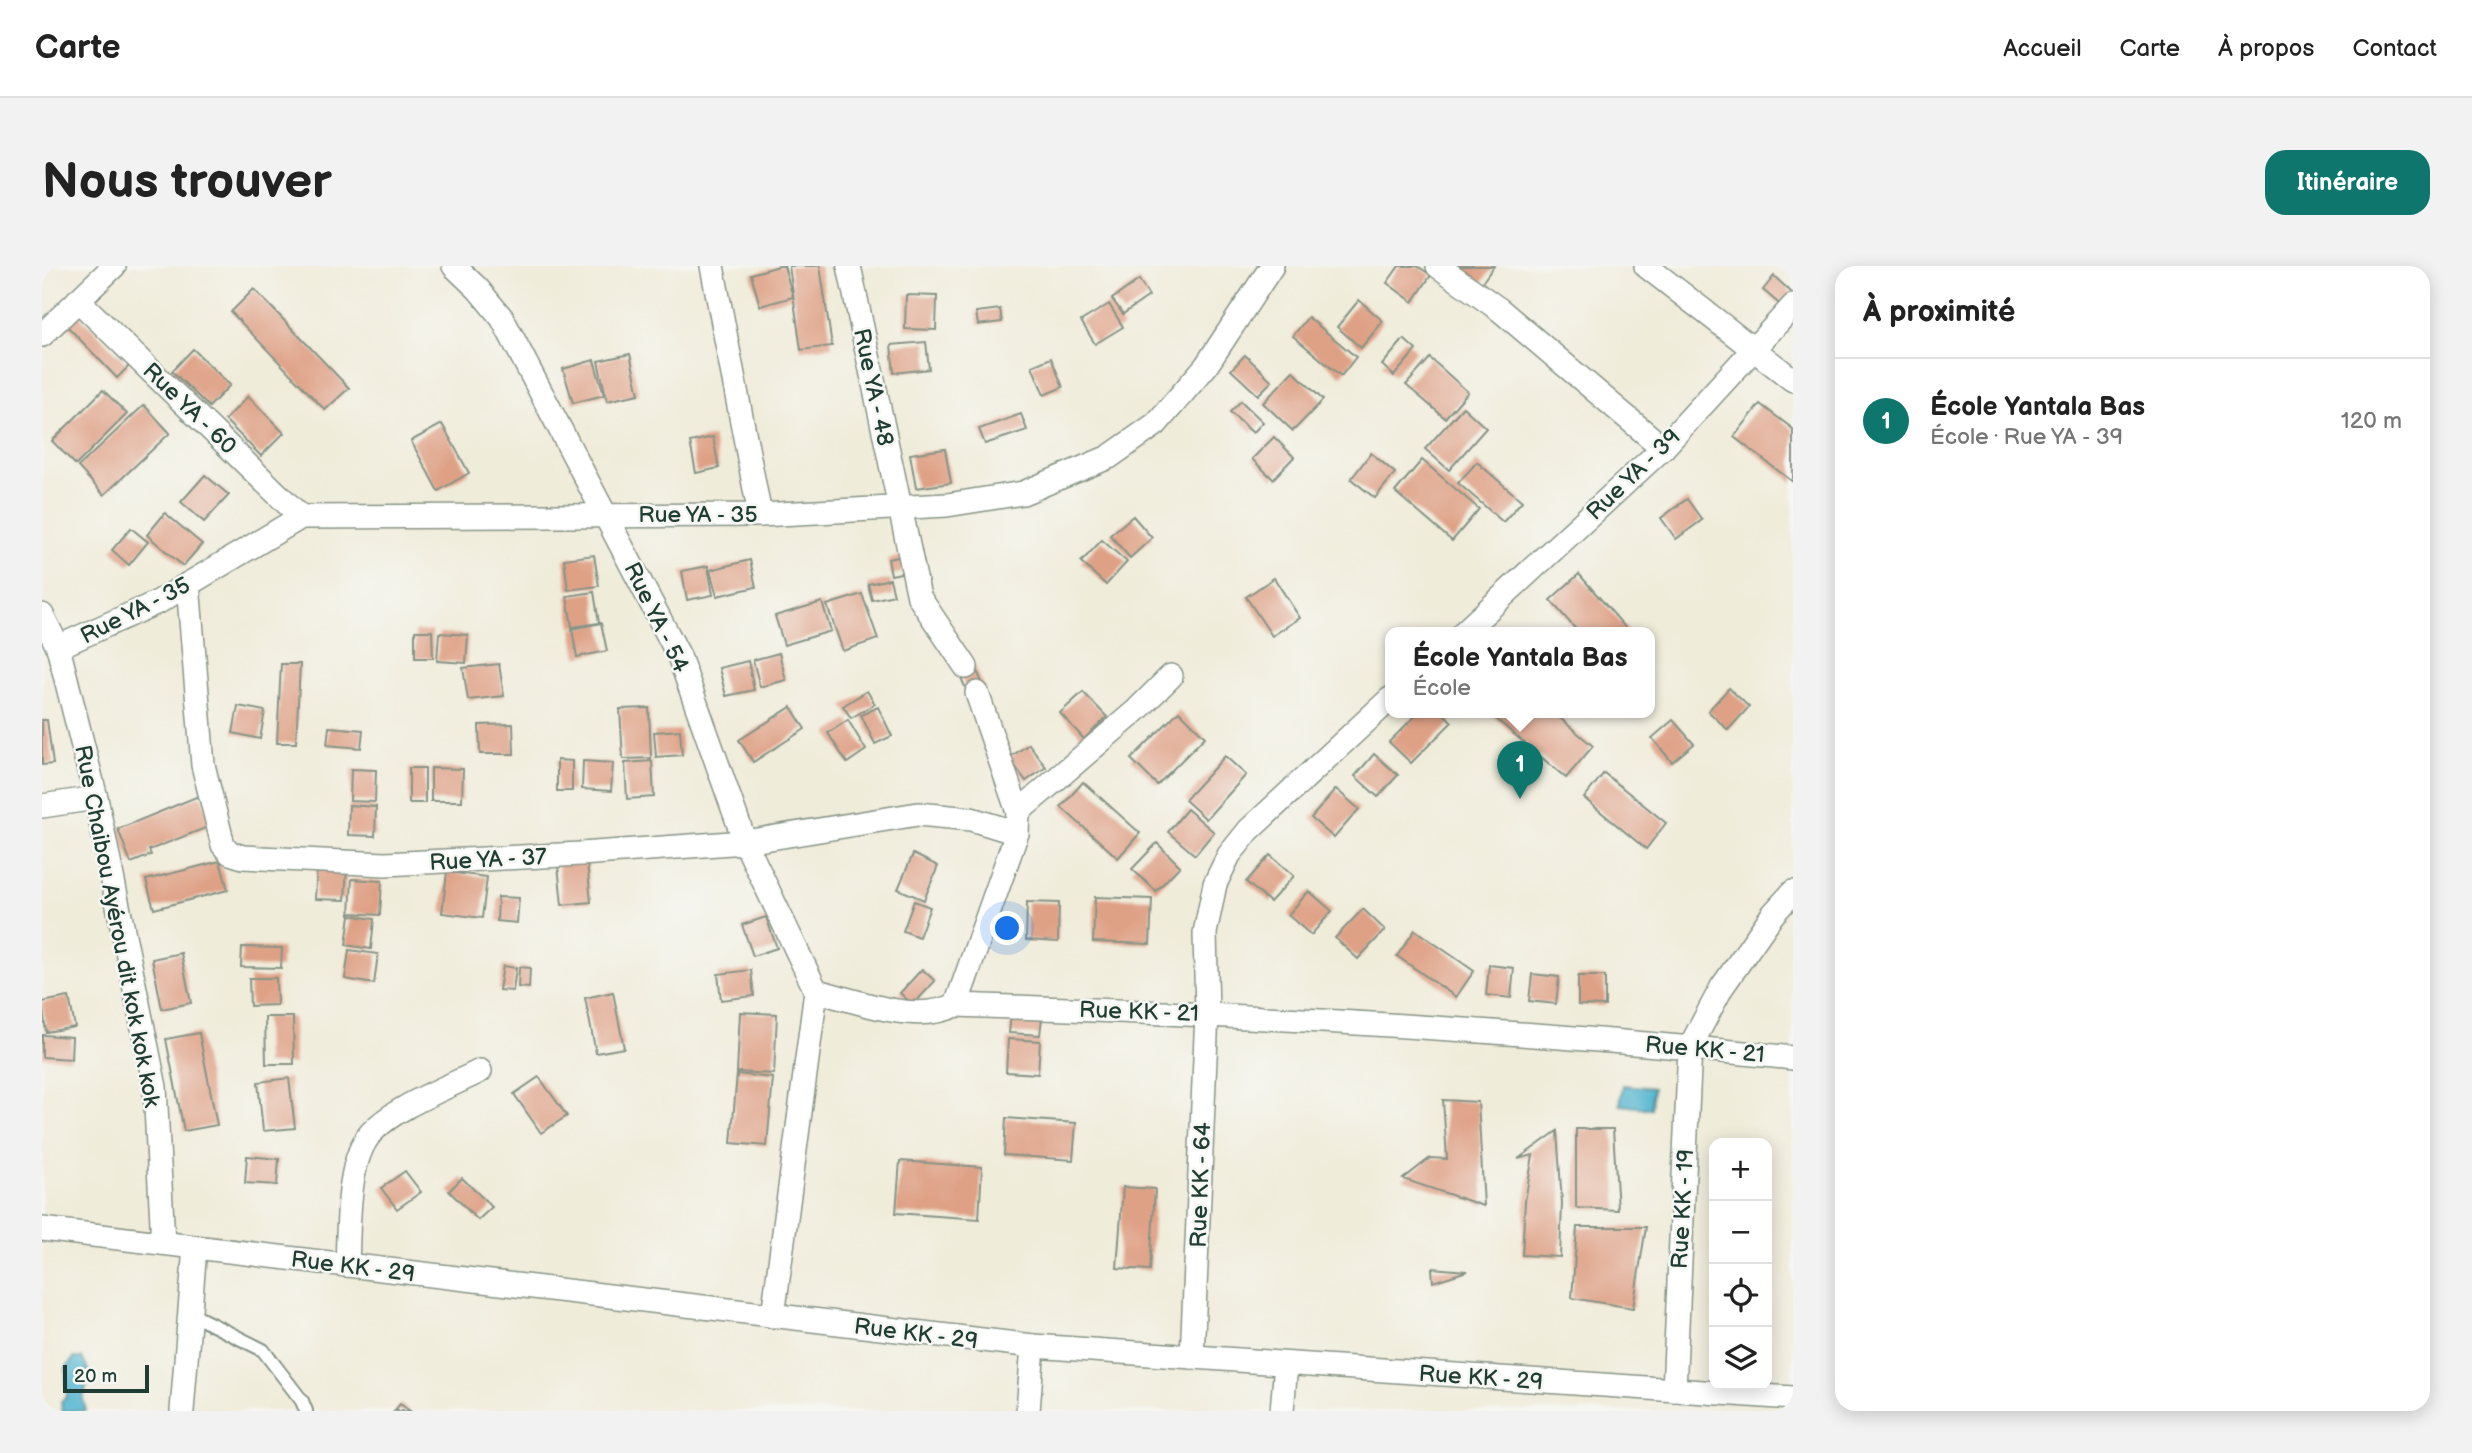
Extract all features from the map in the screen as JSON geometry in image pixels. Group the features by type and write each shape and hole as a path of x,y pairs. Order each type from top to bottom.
{"street":[{"path":"42,335 114,266"},
{"name":"Rue YA - 54","path":"454,266 502,318 679,656 745,842 816,991"},
{"path":"712,266 760,515"},
{"name":"Rue YA - 48","path":"849,266 898,508 919,597 966,667"},
{"name":"Rue YA - 35","path":"58,647 160,601 301,517 760,515 947,505 1023,493 1109,457 1156,424 1206,366 1272,266"},
{"path":"1438,266 1500,310 1663,448"},
{"path":"1646,266 1793,380"},
{"name":"Rue YA - 60","path":"78,300 301,517"},
{"name":"Rue YA - 39","path":"1469,627 1663,448 1793,306"},
{"name":"Rue YA - 37","path":"188,584 203,765 223,845 230,853 243,858 385,864 745,842 918,814 1018,822"},
{"name":"Rue Chaibou Ayérou dit kok kok kok","path":"42,615 58,647 96,798 155,1087 163,1243"},
{"path":"956,1005 1018,822 1171,676"},
{"path":"977,693 1018,822"},
{"path":"1207,1013 1205,933 1214,884 1229,855 1248,830 1385,704"},
{"path":"42,806 96,798"},
{"name":"Rue KK - 19","path":"1674,1390 1690,1047 1722,987 1793,892"},
{"path":"773,1316 816,991"},
{"name":"Rue KK - 21","path":"816,991 911,1013 938,1013 956,1005 1207,1013 1690,1047 1793,1058"},
{"name":"Rue KK - 64","path":"1192,1357 1207,1013"},
{"path":"347,1265 350,1204 357,1161 370,1133 394,1115 480,1071"},
{"name":"Rue KK - 29","path":"42,1229 1033,1346 1793,1398"},
{"path":"182,1411 195,1247"},
{"path":"1028,1411 1033,1346"},
{"path":"1282,1411 1286,1364"}],"lane":[{"path":"190,1313 262,1350 302,1401 306,1411"}],"water":[{"path":"1623,1085 1653,1088 1651,1109 1620,1105"},
{"path":"74,1358 82,1358 90,1373 83,1399 86,1411 62,1411 61,1401 67,1397 66,1368"}],"building":[{"path":"784,266 793,297 760,306 751,274"},
{"path":"789,266 820,266 832,346 801,350"},
{"path":"1399,266 1417,266 1431,275 1413,302 1387,283"},
{"path":"1454,266 1494,266 1481,284"},
{"path":"1774,276 1793,294 1793,299 1784,308 1763,290"},
{"path":"1139,280 1149,296 1123,314 1112,299"},
{"path":"254,289 349,388 325,410 231,312"},
{"path":"906,295 937,296 936,330 905,329"},
{"path":"1359,300 1383,321 1361,348 1337,327"},
{"path":"1109,304 1123,327 1095,344 1081,321"},
{"path":"1000,309 1002,322 978,325 976,312"},
{"path":"79,315 129,366 117,378 67,326"},
{"path":"1308,317 1356,357 1341,376 1293,336"},
{"path":"1404,339 1416,350 1394,376 1382,365"},
{"path":"926,342 929,369 894,373 891,345"},
{"path":"193,349 230,385 209,407 172,371"},
{"path":"630,354 639,394 607,401 598,361"},
{"path":"1245,355 1272,381 1258,395 1231,370"},
{"path":"1051,358 1063,387 1044,395 1032,366"},
{"path":"1430,358 1468,392 1445,418 1406,385"},
{"path":"594,360 604,395 573,403 563,369"},
{"path":"1293,371 1323,400 1293,431 1263,403"},
{"path":"103,390 127,414 76,465 52,441"},
{"path":"248,396 284,433 261,456 225,420"},
{"path":"1241,401 1263,422 1253,433 1230,412"},
{"path":"1760,404 1793,429 1793,482 1734,437"},
{"path":"144,405 170,433 104,495 78,467"},
{"path":"1463,407 1486,428 1449,470 1425,449"},
{"path":"1021,414 1027,430 985,444 979,429"},
{"path":"442,424 469,473 438,491 411,441"},
{"path":"713,437 719,468 696,473 690,442"},
{"path":"1274,437 1294,457 1273,479 1252,459"},
{"path":"945,449 951,483 916,488 910,454"},
{"path":"1371,453 1395,473 1375,498 1351,479"},
{"path":"1422,460 1479,509 1452,541 1395,492"},
{"path":"1477,462 1522,501 1503,522 1458,483"},
{"path":"205,475 229,495 204,522 181,502"},
{"path":"1687,499 1702,520 1676,539 1661,518"},
{"path":"165,513 202,544 183,566 147,535"},
{"path":"1133,516 1152,538 1130,558 1110,535"},
{"path":"131,528 148,542 129,565 112,550"},
{"path":"1102,540 1127,562 1106,585 1081,562"},
{"path":"594,555 599,586 568,590 564,559"},
{"path":"903,556 906,572 891,575 888,559"},
{"path":"750,560 756,587 717,596 710,570"},
{"path":"708,566 713,595 687,600 682,571"},
{"path":"1579,574 1625,627 1574,627 1550,600"},
{"path":"1274,578 1300,618 1272,636 1246,597"},
{"path":"890,579 894,595 872,600 868,584"},
{"path":"594,592 599,623 572,627 567,596"},
{"path":"862,594 878,639 843,651 827,605"},
{"path":"822,602 831,631 784,645 775,616"},
{"path":"601,623 607,651 577,657 572,629"},
{"path":"415,631 432,631 433,658 415,658"},
{"path":"439,633 468,635 466,663 437,661"},
{"path":"779,653 786,680 760,687 753,660"},
{"path":"748,661 754,690 726,696 719,668"},
{"path":"281,664 300,664 296,743 277,743"},
{"path":"499,664 504,696 468,700 463,668"},
{"path":"974,664 985,689 969,696 958,671"},
{"path":"1729,688 1749,707 1728,730 1708,711"},
{"path":"867,691 875,704 851,718 843,706"},
{"path":"1083,692 1107,717 1084,739 1060,713"},
{"path":"238,706 265,711 260,739 233,733"},
{"path":"791,707 805,729 753,762 739,740"},
{"path":"878,707 892,736 875,744 861,715"},
{"path":"649,708 651,758 623,759 620,709"},
{"path":"1179,711 1205,737 1157,785 1131,759"},
{"path":"1413,718 1448,718 1452,722 1411,763 1389,742"},
{"path":"1495,718 1560,718 1593,746 1566,778"},
{"path":"42,720 47,720 53,764 42,765"},
{"path":"848,720 866,750 847,763 828,733"},
{"path":"1673,720 1694,744 1672,762 1652,738"},
{"path":"513,724 514,754 480,754 479,725"},
{"path":"329,727 363,730 361,748 327,745"},
{"path":"680,730 682,755 656,757 654,732"},
{"path":"1029,744 1046,767 1026,781 1009,758"},
{"path":"1374,754 1398,775 1378,797 1355,776"},
{"path":"1225,756 1246,775 1206,819 1185,800"},
{"path":"557,760 572,761 572,791 557,791"},
{"path":"583,761 613,763 611,791 582,789"},
{"path":"652,761 654,797 627,799 625,763"},
{"path":"409,768 425,768 425,803 409,803"},
{"path":"431,768 463,769 462,801 431,801"},
{"path":"351,769 376,770 375,802 350,801"},
{"path":"1604,773 1666,823 1646,849 1584,798"},
{"path":"1083,782 1140,833 1118,858 1061,807"},
{"path":"1336,789 1359,809 1334,838 1311,818"},
{"path":"201,795 213,825 149,850 151,855 131,863 118,829"},
{"path":"349,805 376,807 375,836 348,835"},
{"path":"1187,809 1214,832 1195,855 1168,832"},
{"path":"1157,843 1180,866 1156,891 1132,869"},
{"path":"913,854 938,866 924,900 898,889"},
{"path":"1270,855 1294,876 1270,902 1246,882"},
{"path":"220,861 228,890 154,909 146,880"},
{"path":"587,862 591,902 562,905 558,865"},
{"path":"317,866 347,867 345,900 315,899"},
{"path":"447,872 487,877 482,918 442,913"},
{"path":"352,879 382,881 380,915 350,913"},
{"path":"1309,891 1332,911 1311,935 1288,915"},
{"path":"498,897 519,898 517,923 497,921"},
{"path":"1095,897 1152,899 1150,944 1093,942"},
{"path":"914,901 930,907 919,937 903,931"},
{"path":"1027,902 1059,903 1058,942 1026,940"},
{"path":"1363,909 1385,930 1358,959 1335,938"},
{"path":"350,915 374,919 371,949 346,945"},
{"path":"766,917 777,948 753,956 742,925"},
{"path":"1415,930 1474,971 1456,997 1397,956"},
{"path":"242,947 282,948 281,968 241,967"},
{"path":"349,950 378,954 374,984 345,979"},
{"path":"181,953 191,1003 162,1009 152,959"},
{"path":"1489,965 1514,968 1511,998 1486,995"},
{"path":"503,966 516,968 513,991 499,990"},
{"path":"519,967 530,968 529,988 518,987"},
{"path":"922,969 935,981 913,1005 900,993"},
{"path":"751,970 754,996 721,1000 718,974"},
{"path":"1532,974 1559,977 1556,1004 1529,1001"},
{"path":"1578,976 1605,976 1605,1006 1578,1005"},
{"path":"249,978 276,978 277,1005 250,1006"},
{"path":"613,992 624,1048 596,1053 585,998"},
{"path":"69,997 75,1027 46,1032 42,1002"},
{"path":"740,1012 777,1014 774,1074 737,1072"},
{"path":"1011,1014 1042,1017 1040,1035 1009,1033"},
{"path":"265,1017 293,1017 294,1064 266,1064"},
{"path":"199,1033 217,1125 184,1131 166,1039"},
{"path":"42,1035 72,1037 71,1059 42,1057"},
{"path":"1008,1039 1040,1041 1038,1074 1006,1072"},
{"path":"737,1074 773,1078 767,1146 731,1143"},
{"path":"539,1077 567,1116 541,1133 514,1094"},
{"path":"289,1078 295,1128 263,1131 258,1082"},
{"path":"1443,1100 1478,1102 1484,1206 1403,1179 1430,1158 1447,1159"},
{"path":"1006,1118 1076,1123 1073,1160 1004,1155"},
{"path":"1576,1129 1613,1129 1618,1210 1576,1208"},
{"path":"1557,1131 1562,1203 1560,1257 1522,1255 1525,1201 1533,1155 1518,1159"},
{"path":"247,1156 279,1159 277,1185 245,1183"},
{"path":"900,1161 982,1167 979,1219 896,1213"},
{"path":"405,1171 421,1192 397,1209 381,1188"},
{"path":"462,1178 492,1207 478,1220 449,1191"},
{"path":"1123,1187 1155,1189 1150,1270 1117,1268"},
{"path":"1577,1227 1646,1227 1633,1308 1572,1298"},
{"path":"1432,1268 1467,1271 1433,1282"},
{"path":"400,1404 410,1411 394,1411"}],"place":[{"name":"École Yantala Bas","path":"1520,799"}]}
